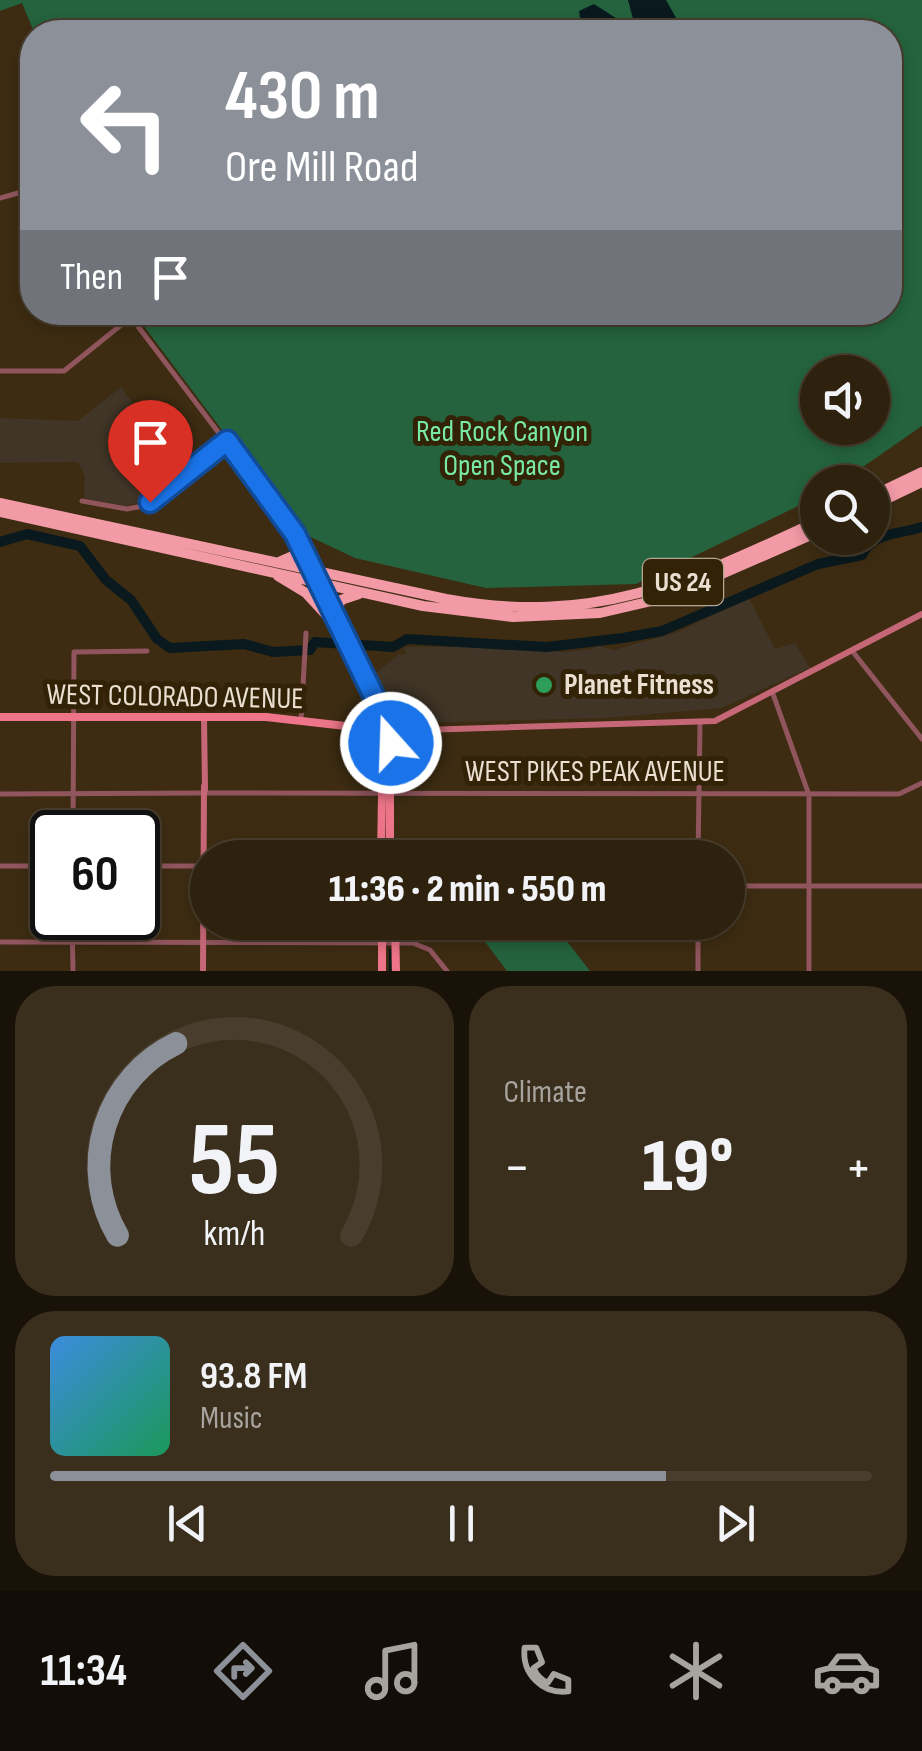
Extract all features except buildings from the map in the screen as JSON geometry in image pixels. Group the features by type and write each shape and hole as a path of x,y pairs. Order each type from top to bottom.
{"highway":[{"path":"890,487 922,472"},
{"path":"890,497 922,482"},
{"name":"US 24","path":"0,503 272,561 402,600 470,613 600,612 669,597 800,540"},
{"name":"US 24","path":"0,512 259,568 538,612 667,588 800,530"},
{"path":"272,561 297,554 295,534"},
{"path":"259,568 306,593 338,627"},
{"path":"338,627 340,603 354,594 402,600"}],"main road":[{"path":"316,577 387,731 382,840"},
{"name":"WEST COLORADO AVENUE","path":"0,717 204,716 302,720 387,731 700,723 732,716 922,614"},
{"path":"350,654 369,701 387,731"},
{"path":"350,727 367,713 369,701"},
{"path":"204,716 205,840"},
{"path":"385,794 389,840"},
{"path":"204,940 204,971"},
{"path":"396,940 396,971"},
{"path":"382,942 382,971"}],"street":[{"path":"0,371 64,371 117,325"},
{"path":"137,325 295,534 316,577"},
{"path":"82,501 126,509 143,506 227,441"},
{"path":"302,720 305,637"},
{"path":"73,810 74,652 146,651"},
{"path":"853,652 922,739"},
{"path":"773,694 809,794 809,971"},
{"path":"698,840 700,723"},
{"path":"919,785 922,795"},
{"name":"WEST PIKES PEAK AVENUE","path":"0,794 899,794 919,785"},
{"path":"0,866 30,866"},
{"path":"160,866 190,866"},
{"path":"745,886 922,886"},
{"path":"698,940 698,971"},
{"path":"0,942 382,942 422,946 448,971"},
{"path":"72,942 72,971"}],"shaded area":[{"path":"628,0 666,0 677,20 635,20"},
{"path":"594,4 619,20 580,20 579,11"},
{"path":"121,387 154,431 144,440 173,478 146,500 126,506 84,498 85,476 78,462 0,463 0,418 78,421"},
{"path":"749,598 775,649 795,643 810,668 721,708 604,718 415,723 395,720 384,710 368,679 398,655 406,654 404,647 522,646 562,652 593,649 596,645 614,650 678,632"}],"green space":[{"name":"Red Rock Canyon Open Space","path":"0,0 922,0 922,426 866,465 800,465 800,505 636,584 486,588 355,558 298,531 143,325 902,325 902,20 29,20 22,3 0,11"},
{"path":"484,940 566,940 590,971 507,971"}],"waterway":[{"path":"0,542 27,534 80,546 106,580 131,600 157,639 170,648 244,644 273,652 310,650 315,642 393,647 407,639 547,647 662,631 818,564 862,555 880,538 922,527"},
{"path":"390,950 390,971"}],"place":[{"name":"Planet Fitness","path":"544,685"}],"route":[{"path":"150,502 227,441 295,534 385,719 391,743"}]}
